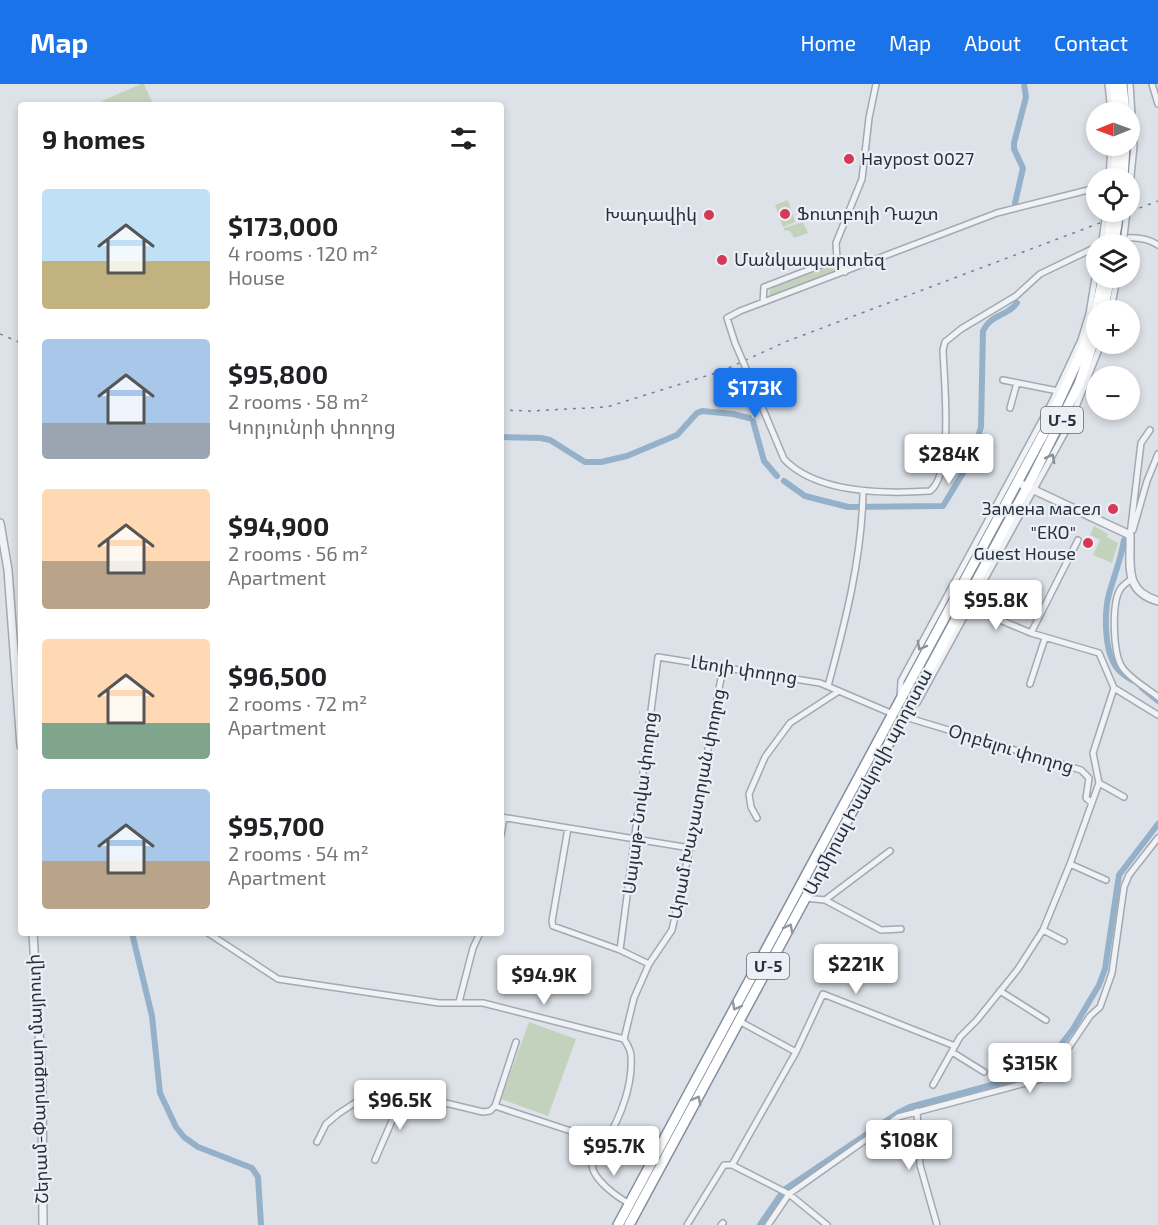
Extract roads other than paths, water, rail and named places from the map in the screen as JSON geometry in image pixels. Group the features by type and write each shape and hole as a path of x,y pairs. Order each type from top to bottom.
{"highway":[{"path":"1114,84 1116,102"},
{"path":"1122,84 1124,102"},
{"name":"Ադմիրալ Իսակովի պողոտա","path":"629,1225 805,898 1084,347 1096,312 1101,288"},
{"name":"Ադմիրալ Իսակովի պողոտա","path":"618,1225 901,710 1030,489 1065,416 1090,354"}],"street":[{"path":"845,272 837,260 836,243 862,179 869,118 876,84"},
{"path":"1108,84 1110,102"},
{"path":"1130,84 1134,136 1131,168"},
{"path":"1152,84 1158,104"},
{"path":"1086,190 996,213 763,302 727,318 735,343 784,459 794,470 809,477 863,492 930,491 935,487 946,448 943,350 945,342 961,329 1016,296 1040,274 1086,252"},
{"path":"1140,238 1153,241 1158,246"},
{"path":"763,302 764,287 837,260"},
{"path":"1003,380 1060,392 1081,340 1093,288"},
{"path":"901,710 917,703 1030,489 1068,428 1097,354"},
{"path":"1010,408 1017,383"},
{"path":"1150,430 1141,443 1131,535 1131,579 1140,594 1158,601"},
{"path":"1131,535 1147,481 1158,454"},
{"path":"1015,481 1131,535"},
{"path":"828,686 848,610 862,517 863,492"},
{"path":"0,523 8,570 18,705"},
{"path":"1031,633 1078,540"},
{"path":"1131,579 1120,590 1115,614 1114,630 1118,657 1122,668 1158,697"},
{"path":"969,607 1045,638 1099,653 1114,688 1158,715"},
{"path":"1030,684 1045,638"},
{"name":"Լեոյի փողոց","path":"658,657 723,666 828,686 901,710"},
{"name":"Սայաթ-Նովա փողոց","path":"620,950 658,657"},
{"name":"Արամ Խաչատրյան փողոց","path":"624,1039 634,998 649,964 672,930 690,848 723,666"},
{"path":"1114,688 1093,753 1099,783 1124,796"},
{"path":"757,818 751,807 749,794 765,757 790,723 839,691"},
{"name":"Օրբելու փողոց","path":"901,710 1081,770 1089,778 1086,798 1092,803"},
{"name":"Օրբելու փողոց","path":"933,1085 960,1036 977,1020 1018,969 1043,930 1099,783"},
{"path":"504,818 690,848"},
{"path":"568,828 552,921 554,927 620,950 649,964"},
{"path":"768,1225 789,1194 898,1117 1041,1079 1057,1065 1090,1016 1100,1007 1112,973 1124,887 1129,875 1158,838"},
{"path":"825,900 890,851"},
{"path":"1070,864 1106,880"},
{"path":"805,898 825,900 881,930 901,929"},
{"path":"1043,930 1064,941"},
{"name":"Շերամ-Փարաքար մայրուղի","path":"33,936 42,1080 43,1225"},
{"path":"213,936 278,979 439,1003 483,1003 624,1039 631,1054 628,1094 605,1141 595,1152 592,1163 593,1172 615,1194 630,1204"},
{"path":"459,1002 473,948 479,936"},
{"path":"1000,991 1046,1020"},
{"path":"732,1166 796,1052 824,994 955,1046"},
{"path":"739,1021 796,1052"},
{"path":"317,1142 326,1124 376,1089 404,1093 483,1112 490,1111 495,1106 516,1042"},
{"path":"952,1052 984,1072"},
{"path":"375,1160 404,1093"},
{"path":"495,1106 586,1136 595,1152"},
{"path":"917,1111 920,1165 937,1225"},
{"path":"687,1225 724,1165 732,1166 789,1194 827,1225"}],"waterway":[{"path":"1015,203 1023,168 1014,149 1014,143 1026,97 1024,84"},
{"path":"784,481 805,496 848,507 943,506 971,460 981,427 983,331 990,321 1017,303"},
{"path":"504,437 550,440 585,462 601,462 627,456 677,435 697,413 702,411 749,418"},
{"path":"753,421 764,461 777,476"},
{"path":"1124,540 1107,602 1106,632 1113,661 1120,672 1132,680"},
{"path":"1142,688 1158,701"},
{"path":"760,1225 784,1190 898,1113 910,1107 1040,1072 1073,1029 1099,985 1105,969 1119,875 1158,824"},
{"path":"133,936 152,1016 160,1093 176,1127 184,1137 198,1147 252,1168 258,1177 261,1225"}],"railway":[{"path":"504,410 607,407 722,371 785,342 1158,201"},
{"path":"0,334 18,342"}],"place":[{"name":"Haypost 0027","path":"849,159"},
{"name":"Ֆուտբոլի Դաշտ","path":"785,214"},
{"name":"Խադավիկ","path":"709,215"},
{"name":"Մանկապարտեզ","path":"722,260"},
{"name":"Замена масел","path":"1113,509"},
{"name":"\"ЕКО\" Guest House","path":"1088,543"}]}
